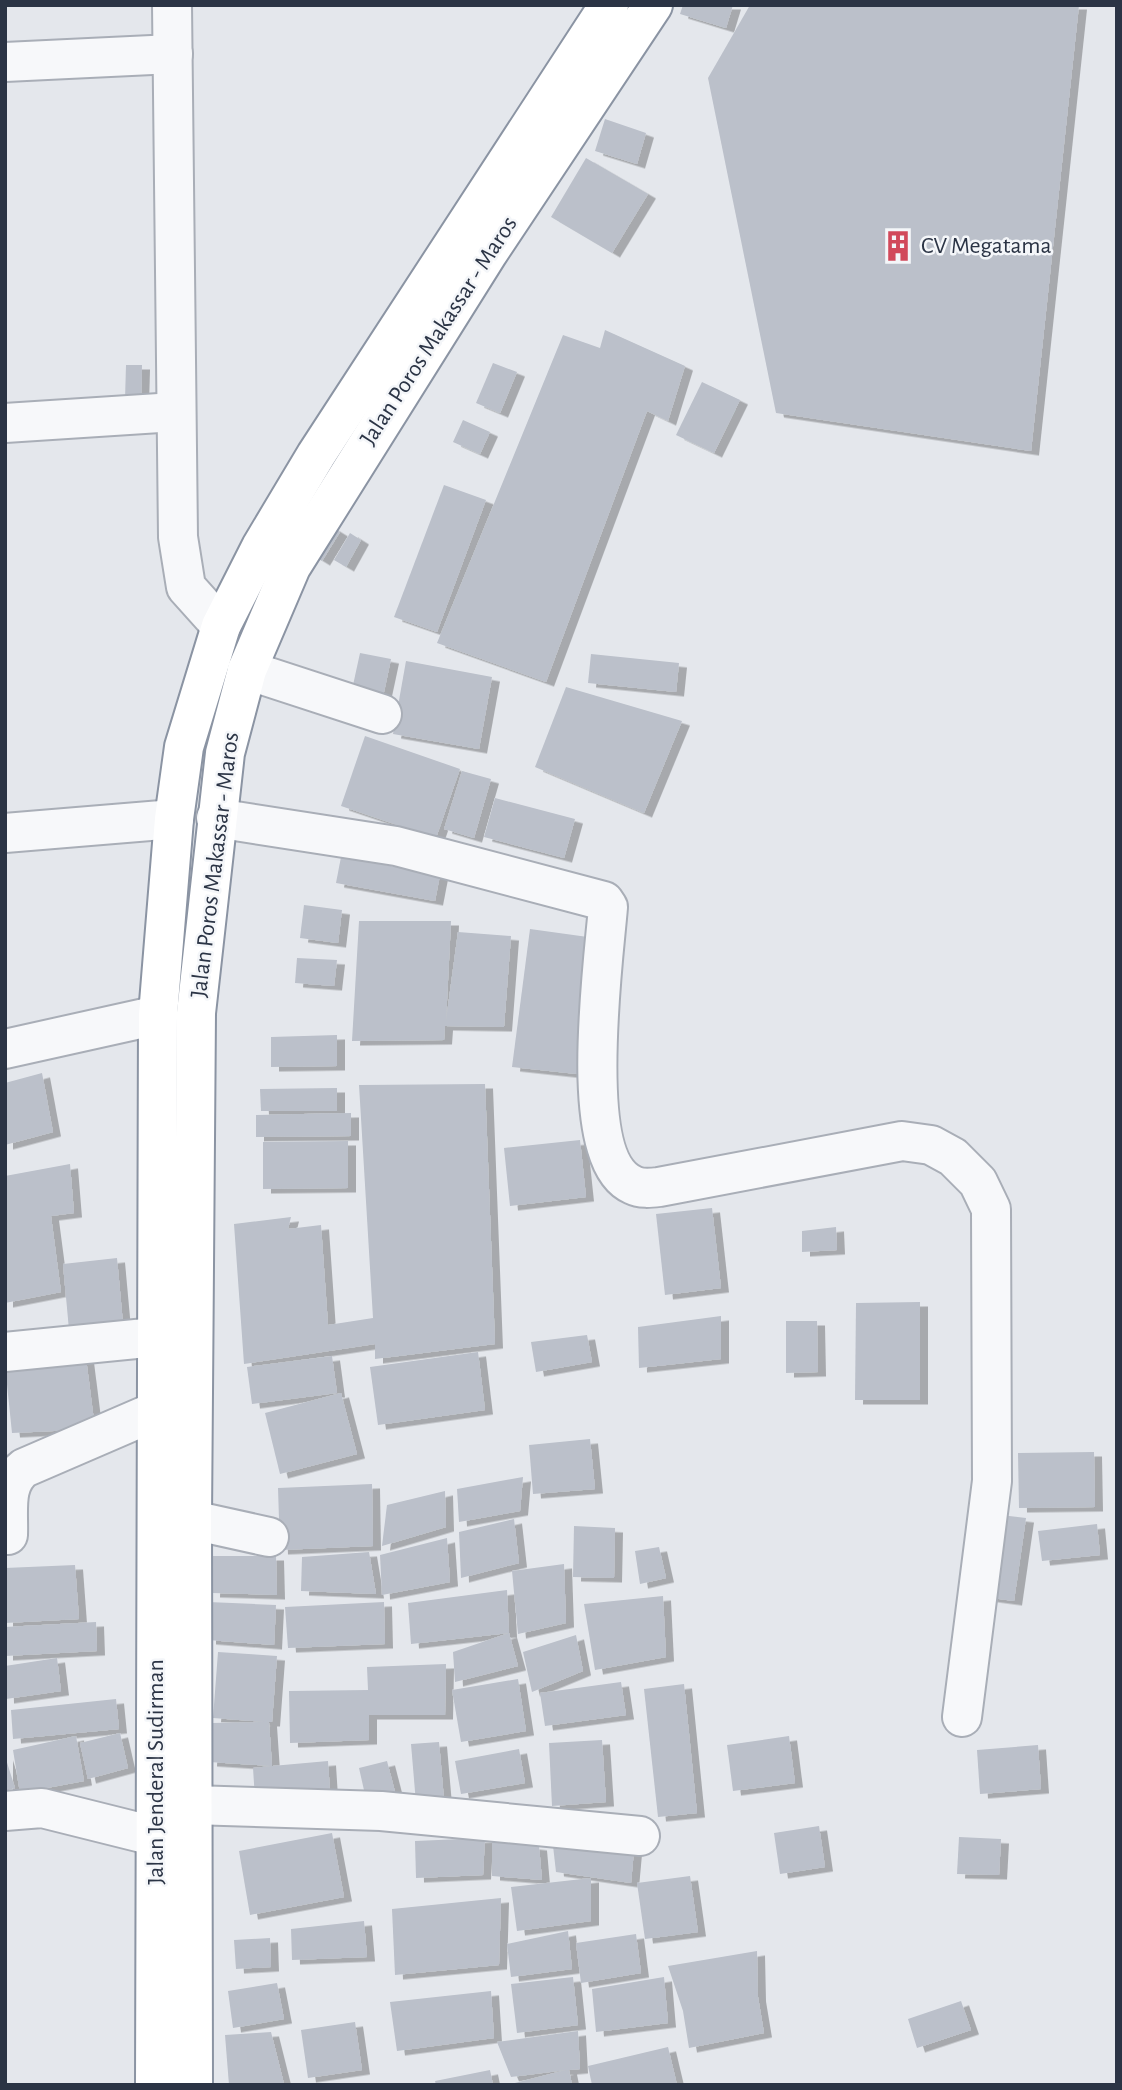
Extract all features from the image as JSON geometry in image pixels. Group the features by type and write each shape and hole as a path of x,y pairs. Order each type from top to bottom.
{"highway":[{"name":"Jalan Poros Makassar - Maros","path":"174,1462 156,1411 158,1014 174,820 184,747 221,626 261,547 316,455 609,5"},
{"name":"Jalan Poros Makassar - Maros","path":"174,1462 196,1013 225,754 247,670 291,567 488,253 653,5"},
{"name":"Jalan Jenderal Sudirman","path":"174,1462 192,1520 195,1970 193,2085"},
{"name":"Jalan Jenderal Sudirman","path":"155,2085 157,1970 154,1836 174,1462"},
{"path":"157,1970 195,1970"}],"street":[{"path":"172,5 178,537 184,577 193,597 221,626"},
{"path":"5,62 173,54"},
{"path":"5,423 175,412"},
{"path":"247,670 382,714"},
{"path":"216,818 396,846 604,901 608,907 596,1075 604,1136 617,1171 633,1185 659,1187 902,1141 944,1150 978,1182 991,1209 992,1481 962,1717"},
{"path":"5,834 174,820"},
{"path":"5,1049 158,1014"},
{"path":"5,1352 156,1337"},
{"path":"8,1535 9,1488 15,1476 24,1468 156,1411"},
{"path":"192,1520 269,1537"},
{"path":"192,1805 389,1812 640,1836"},
{"path":"5,1811 42,1808 154,1836"}],"building":[{"path":"683,5 733,5 726,28 680,14"},
{"name":"CV Megatama","path":"750,5 1079,5 1031,451 776,413 708,78"},
{"path":"605,119 646,133 637,164 595,151"},
{"path":"586,158 648,194 612,253 551,217"},
{"path":"605,330 685,366 668,421 647,411 546,682 437,643 563,335 600,348"},
{"path":"493,363 517,372 500,413 476,403"},
{"path":"126,365 142,365 141,400 125,400"},
{"path":"702,382 740,400 714,453 676,435"},
{"path":"463,420 490,432 480,454 453,442"},
{"path":"444,485 486,500 437,632 394,617"},
{"path":"327,524 340,532 322,561 309,553"},
{"path":"350,533 361,540 346,567 334,560"},
{"path":"360,653 391,659 381,706 350,699"},
{"path":"591,654 679,663 676,692 588,683"},
{"path":"406,661 492,677 479,749 393,734"},
{"path":"566,687 682,721 644,813 535,767"},
{"path":"365,736 460,769 436,838 341,806"},
{"path":"462,771 491,779 474,838 444,829"},
{"path":"495,798 575,819 564,858 484,837"},
{"path":"341,857 440,875 435,901 336,883"},
{"path":"304,905 342,910 338,943 300,938"},
{"path":"359,921 451,921 446,1021 458,932 511,936 504,1027 445,1026 444,1040 352,1041"},
{"path":"530,929 595,938 577,1074 512,1067"},
{"path":"297,958 337,960 334,986 295,983"},
{"path":"337,1035 337,1066 271,1067 271,1037"},
{"path":"42,1073 53,1132 5,1145 5,1083"},
{"path":"485,1084 495,1344 375,1359 375,1344 244,1364 234,1224 291,1217 288,1229 321,1225 328,1325 373,1318 359,1085"},
{"path":"337,1088 337,1111 261,1111 260,1089"},
{"path":"351,1113 351,1136 256,1137 256,1115"},
{"path":"580,1140 586,1197 510,1206 504,1148"},
{"path":"348,1141 348,1188 263,1189 263,1142"},
{"path":"70,1164 74,1213 51,1216 61,1292 5,1303 5,1176"},
{"path":"712,1208 721,1288 665,1295 656,1214"},
{"path":"836,1227 837,1250 802,1252 802,1231"},
{"path":"117,1258 123,1324 69,1330 63,1264"},
{"path":"920,1302 920,1400 855,1400 856,1303"},
{"path":"721,1316 721,1359 639,1368 638,1327"},
{"path":"786,1321 817,1321 818,1372 786,1373"},
{"path":"587,1335 592,1362 536,1372 531,1342"},
{"path":"478,1352 485,1410 378,1425 370,1367"},
{"path":"332,1356 337,1393 252,1404 247,1367"},
{"path":"86,1358 95,1429 12,1433 5,1365"},
{"path":"341,1393 357,1454 280,1474 265,1413"},
{"path":"590,1439 595,1489 533,1494 529,1445"},
{"path":"1094,1452 1095,1507 1019,1508 1018,1453"},
{"path":"523,1477 520,1511 459,1522 457,1489"},
{"path":"372,1484 373,1546 280,1550 278,1488"},
{"path":"445,1491 446,1527 382,1546 387,1505"},
{"path":"982,1513 1026,1518 1014,1601 970,1595"},
{"path":"514,1519 519,1563 461,1578 459,1532"},
{"path":"1097,1524 1100,1555 1042,1561 1038,1531"},
{"path":"574,1526 615,1528 614,1578 573,1577"},
{"path":"447,1538 450,1582 382,1595 380,1555"},
{"path":"659,1547 666,1578 640,1584 635,1551"},
{"path":"369,1552 376,1594 301,1591 302,1557"},
{"path":"213,1556 276,1556 277,1595 212,1593"},
{"path":"564,1564 566,1623 518,1634 512,1571"},
{"path":"75,1565 79,1619 5,1623 5,1568"},
{"path":"507,1590 509,1633 411,1644 408,1603"},
{"path":"663,1596 666,1657 595,1670 584,1604"},
{"path":"208,1602 276,1605 274,1645 208,1640"},
{"path":"384,1602 385,1644 288,1648 285,1607"},
{"path":"96,1622 97,1651 5,1656 5,1627"},
{"path":"509,1633 518,1666 455,1682 453,1652"},
{"path":"576,1635 583,1671 532,1692 523,1652"},
{"path":"218,1652 277,1656 272,1722 269,1722 272,1766 209,1762 211,1723 264,1722 213,1718"},
{"path":"57,1658 61,1691 6,1699 5,1666"},
{"path":"446,1664 445,1715 369,1715 369,1740 290,1743 289,1691 368,1690 367,1667"},
{"path":"518,1679 526,1731 461,1742 452,1690"},
{"path":"621,1682 626,1715 545,1726 540,1693"},
{"path":"684,1684 697,1813 658,1817 644,1689"},
{"path":"116,1699 119,1729 13,1739 11,1710"},
{"path":"120,1733 128,1768 88,1779 80,1743"},
{"path":"76,1736 84,1781 20,1793 13,1750"},
{"path":"789,1736 795,1783 733,1791 727,1745"},
{"path":"602,1740 606,1802 552,1806 549,1743"},
{"path":"439,1742 444,1800 416,1803 411,1744"},
{"path":"1038,1745 1041,1789 980,1794 977,1750"},
{"path":"519,1749 525,1783 461,1794 455,1761"},
{"path":"5,1756 15,1788 5,1791"},
{"path":"328,1761 330,1792 255,1799 253,1768"},
{"path":"387,1761 395,1792 366,1799 359,1768"},
{"path":"819,1826 825,1867 780,1874 774,1833"},
{"path":"332,1833 344,1897 250,1915 239,1851"},
{"path":"552,1837 634,1850 631,1883 556,1872"},
{"path":"959,1837 1001,1839 999,1875 957,1874"},
{"path":"485,1838 483,1875 416,1878 415,1841"},
{"path":"492,1840 539,1846 542,1880 492,1876"},
{"path":"690,1876 698,1932 645,1939 637,1883"},
{"path":"591,1878 591,1921 517,1931 511,1887"},
{"path":"501,1898 499,1965 395,1975 392,1909"},
{"path":"364,1921 367,1957 292,1960 291,1929"},
{"path":"568,1931 572,1969 511,1977 507,1944"},
{"path":"636,1934 641,1973 581,1983 576,1943"},
{"path":"270,1938 271,1967 236,1969 234,1940"},
{"path":"757,1951 758,1997 764,2033 689,2048 683,2011 668,1966"},
{"path":"573,1977 578,2025 517,2033 511,1984"},
{"path":"664,1977 668,2023 596,2032 592,1989"},
{"path":"277,1983 284,2019 233,2028 228,1991"},
{"path":"491,1991 494,2038 397,2051 390,2002"},
{"path":"961,2001 971,2030 917,2048 908,2019"},
{"path":"355,2022 362,2070 308,2078 301,2030"},
{"path":"578,2031 580,2069 569,2070 572,2085 507,2085 566,2070 511,2077 497,2042"},
{"path":"271,2032 284,2084 229,2085 225,2035"},
{"path":"668,2047 677,2085 592,2085 588,2066"},
{"path":"490,2070 493,2085 436,2085 435,2081"}],"place":[{"name":"CV Megatama","path":"898,246"}]}
